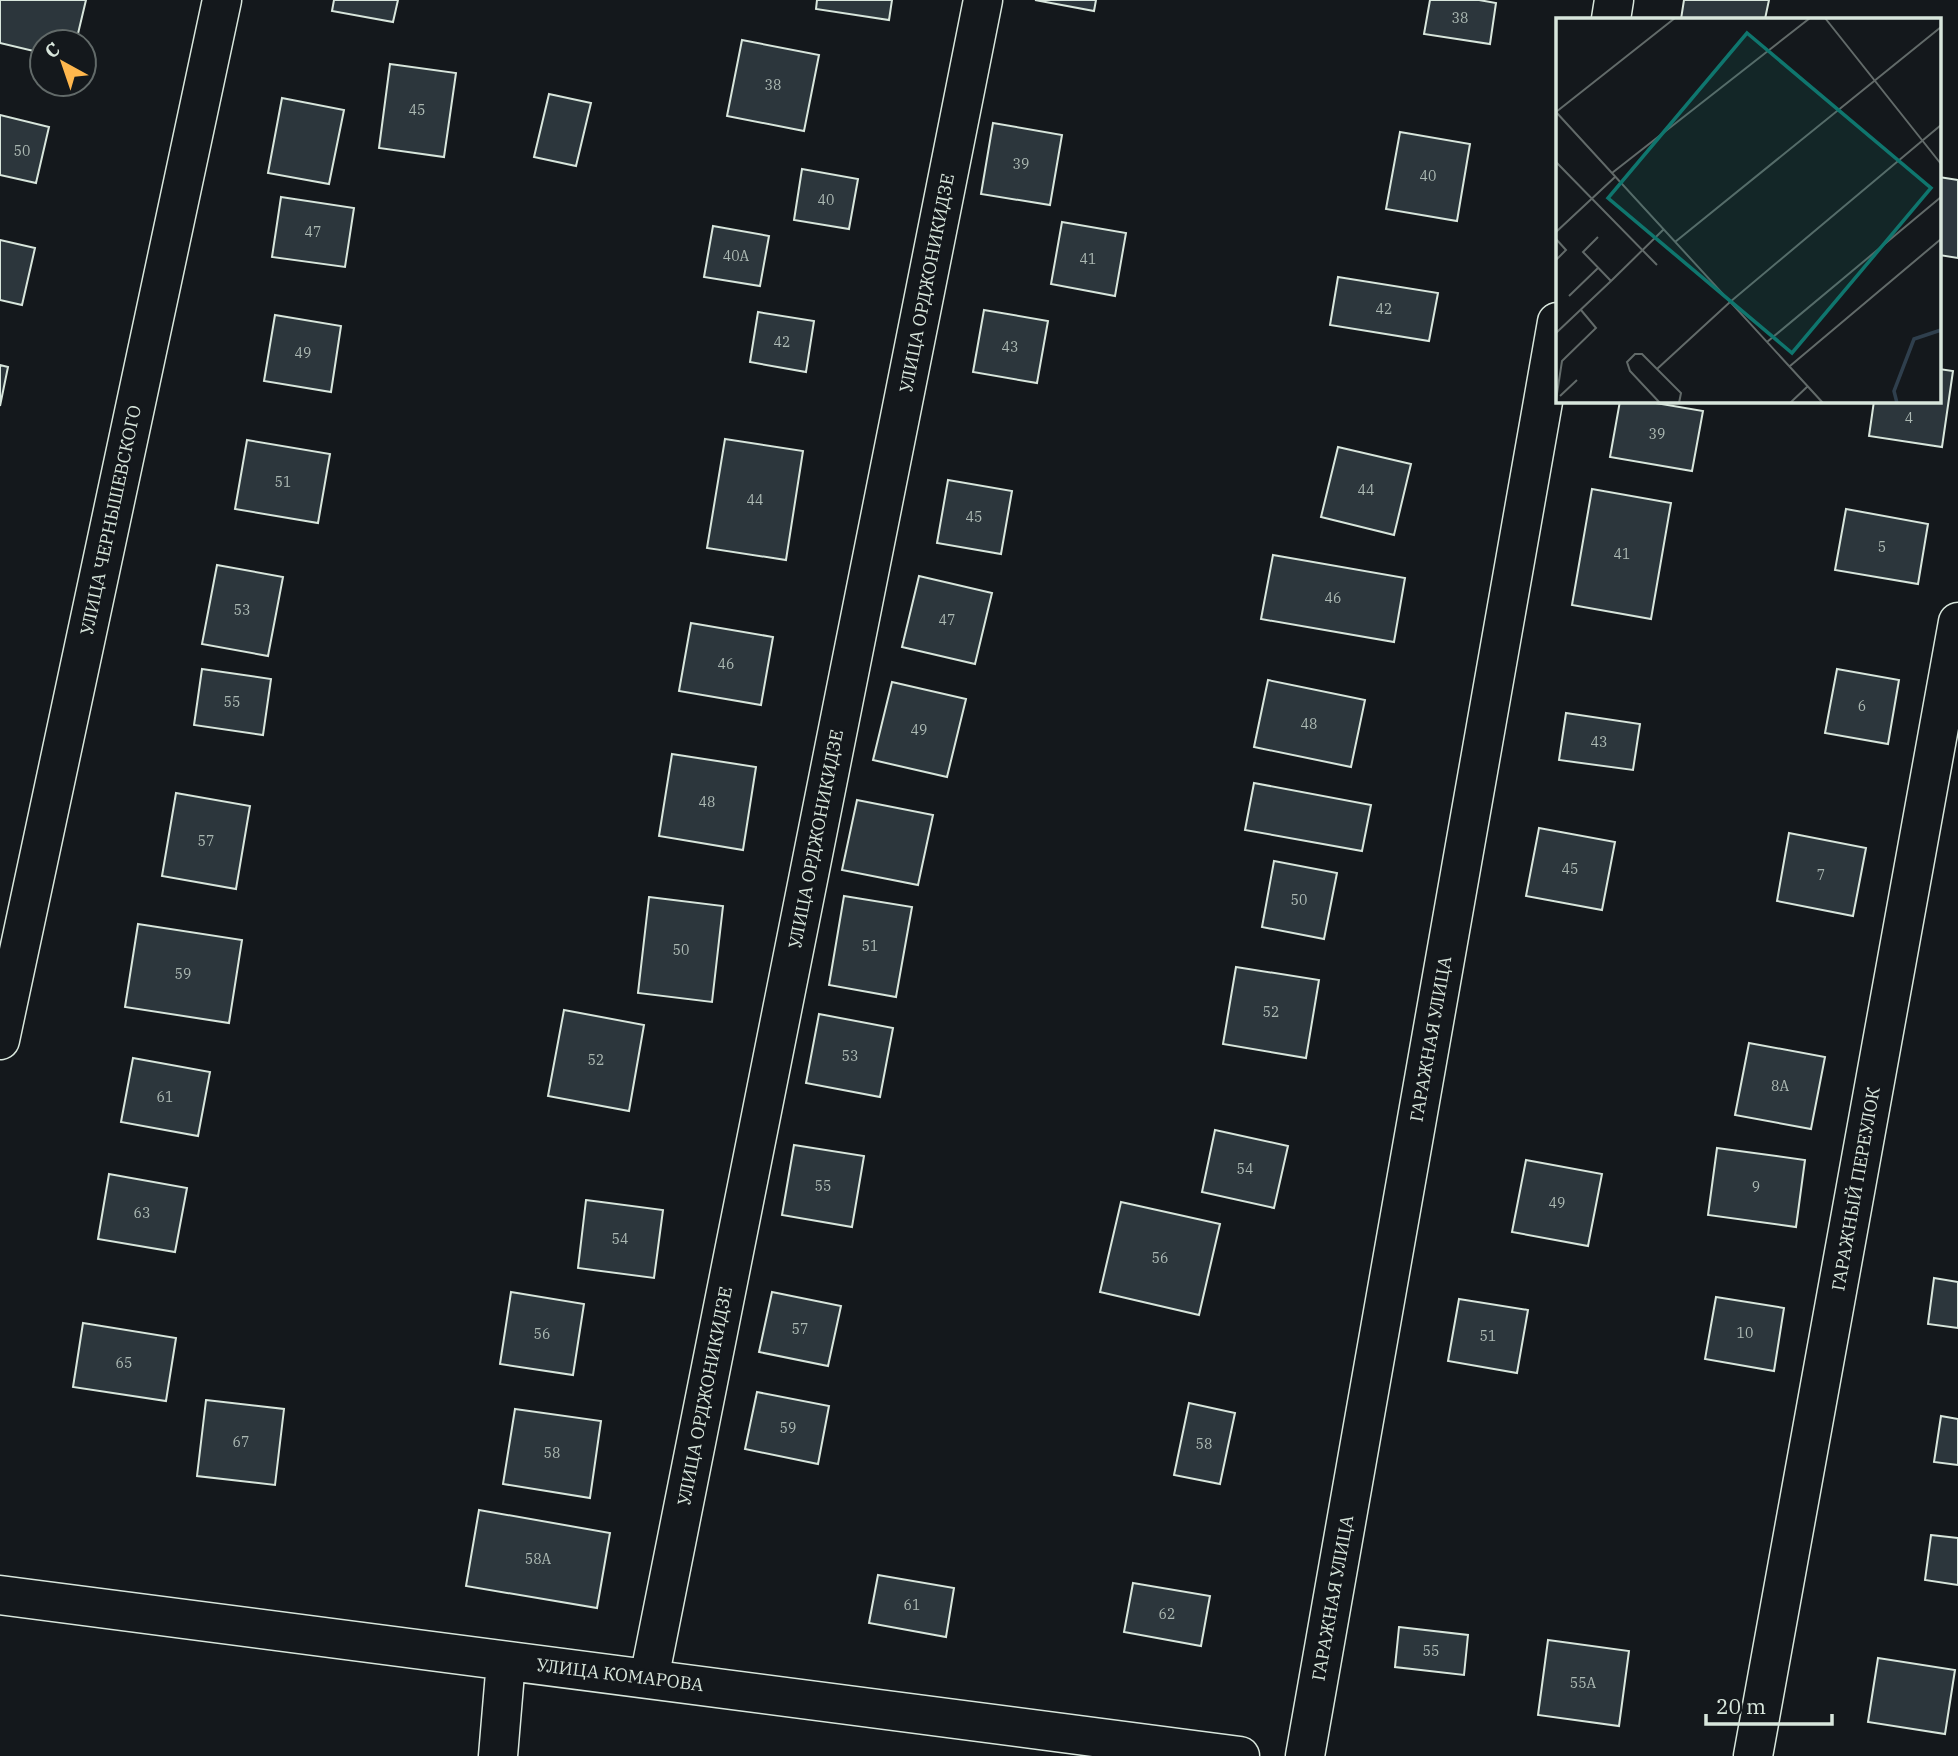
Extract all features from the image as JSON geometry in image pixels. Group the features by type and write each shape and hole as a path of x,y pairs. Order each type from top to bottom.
{"street":[{"name":"УЛИЦА ЧЕРНЫШЕВСКОГО","path":"0,1040 222,0"},
{"name":"УЛИЦА ОРДЖОНИКИДЗЕ","path":"649,1679 983,0"},
{"path":"1611,18 1614,0"},
{"name":"ГАРАЖНАЯ УЛИЦА","path":"1305,1756 1556,328"},
{"name":"ГАРАЖНЫЙ ПЕРЕУЛОК","path":"1753,1756 1958,622"},
{"name":"УЛИЦА КОМАРОВА","path":"0,1595 1240,1756"},
{"path":"498,1756 506,1661"}],"building":[{"path":"0,0 86,0 79,28 28,28 28,50 0,43"},
{"path":"334,0 398,0 393,22 332,11"},
{"path":"817,0 892,0 889,20 816,9"},
{"path":"1035,0 1096,0 1094,11"},
{"path":"1430,0 1479,0 1496,3 1490,44 1424,34"},
{"path":"1684,0 1769,0 1765,18 1681,18"},
{"path":"742,40 819,55 804,131 727,116"},
{"path":"390,64 456,73 444,157 379,148"},
{"path":"549,94 591,103 576,166 534,157"},
{"path":"282,98 344,110 329,184 268,173"},
{"path":"0,115 49,127 36,183 0,175"},
{"path":"993,123 1062,135 1050,205 981,194"},
{"path":"1400,132 1470,144 1457,221 1386,209"},
{"path":"802,169 858,179 849,229 794,220"},
{"path":"1940,177 1958,180 1958,258 1940,255"},
{"path":"281,197 354,208 345,267 272,257"},
{"path":"1062,222 1126,233 1115,296 1051,284"},
{"path":"713,226 769,236 760,286 704,277"},
{"path":"0,240 35,248 22,305 0,300"},
{"path":"1338,277 1438,293 1429,341 1330,325"},
{"path":"984,310 1048,321 1037,383 973,372"},
{"path":"758,312 814,321 806,372 750,362"},
{"path":"275,315 341,326 331,392 264,381"},
{"path":"0,365 8,367 0,406"},
{"path":"1940,369 1953,371 1942,447 1869,436 1874,402 1940,402"},
{"path":"1620,402 1650,402 1703,411 1692,471 1610,457"},
{"path":"725,439 803,451 786,560 707,548"},
{"path":"247,440 330,454 318,523 235,509"},
{"path":"1338,447 1411,464 1394,535 1321,517"},
{"path":"948,480 1012,491 1001,554 937,543"},
{"path":"1592,489 1671,503 1651,619 1572,605"},
{"path":"1846,509 1928,524 1918,584 1835,570"},
{"path":"1273,555 1405,578 1394,642 1261,619"},
{"path":"217,565 283,577 268,656 202,644"},
{"path":"919,576 992,593 975,664 902,647"},
{"path":"691,623 773,637 761,705 679,691"},
{"path":"202,669 271,679 263,735 194,725"},
{"path":"1837,669 1899,680 1888,744 1825,733"},
{"path":"1268,680 1365,700 1351,767 1254,747"},
{"path":"892,682 966,699 947,777 873,760"},
{"path":"1566,713 1640,724 1633,770 1559,760"},
{"path":"672,754 756,767 743,850 659,836"},
{"path":"1254,783 1371,805 1362,851 1245,830"},
{"path":"176,793 250,806 236,889 162,876"},
{"path":"857,800 933,815 918,885 842,870"},
{"path":"1539,828 1615,842 1602,910 1526,896"},
{"path":"1789,833 1866,848 1853,916 1777,901"},
{"path":"1274,861 1337,873 1324,939 1262,927"},
{"path":"844,896 912,907 896,997 829,985"},
{"path":"649,897 723,906 712,1002 638,993"},
{"path":"138,924 242,940 229,1023 125,1007"},
{"path":"1236,967 1319,980 1306,1058 1223,1044"},
{"path":"564,1010 644,1025 629,1111 548,1096"},
{"path":"819,1014 893,1028 880,1097 806,1083"},
{"path":"1749,1043 1825,1057 1811,1129 1735,1115"},
{"path":"133,1058 210,1072 198,1136 121,1122"},
{"path":"1215,1130 1288,1146 1274,1208 1202,1192"},
{"path":"794,1145 864,1156 852,1227 782,1215"},
{"path":"1717,1148 1805,1160 1796,1227 1708,1215"},
{"path":"1526,1160 1602,1174 1588,1246 1512,1232"},
{"path":"109,1174 187,1188 175,1252 98,1239"},
{"path":"586,1200 663,1210 654,1278 578,1268"},
{"path":"1121,1202 1220,1224 1199,1315 1100,1292"},
{"path":"1934,1278 1958,1282 1958,1328 1928,1324"},
{"path":"511,1292 584,1304 573,1375 500,1364"},
{"path":"772,1292 841,1306 828,1366 759,1352"},
{"path":"1716,1297 1784,1308 1774,1371 1705,1359"},
{"path":"1459,1299 1528,1310 1517,1373 1448,1361"},
{"path":"83,1323 176,1338 166,1401 73,1387"},
{"path":"757,1392 829,1406 818,1464 745,1449"},
{"path":"206,1400 284,1409 275,1485 197,1476"},
{"path":"1189,1403 1235,1413 1220,1484 1174,1475"},
{"path":"515,1409 601,1421 590,1498 503,1484"},
{"path":"1941,1416 1958,1419 1958,1465 1934,1462"},
{"path":"479,1510 610,1533 597,1608 466,1586"},
{"path":"1931,1535 1958,1538 1958,1585 1925,1580"},
{"path":"878,1575 954,1588 946,1637 869,1623"},
{"path":"1133,1583 1210,1596 1201,1646 1124,1632"},
{"path":"1399,1627 1468,1635 1464,1675 1395,1667"},
{"path":"1548,1640 1629,1651 1619,1726 1538,1715"},
{"path":"1878,1658 1955,1670 1945,1734 1868,1722"}]}
